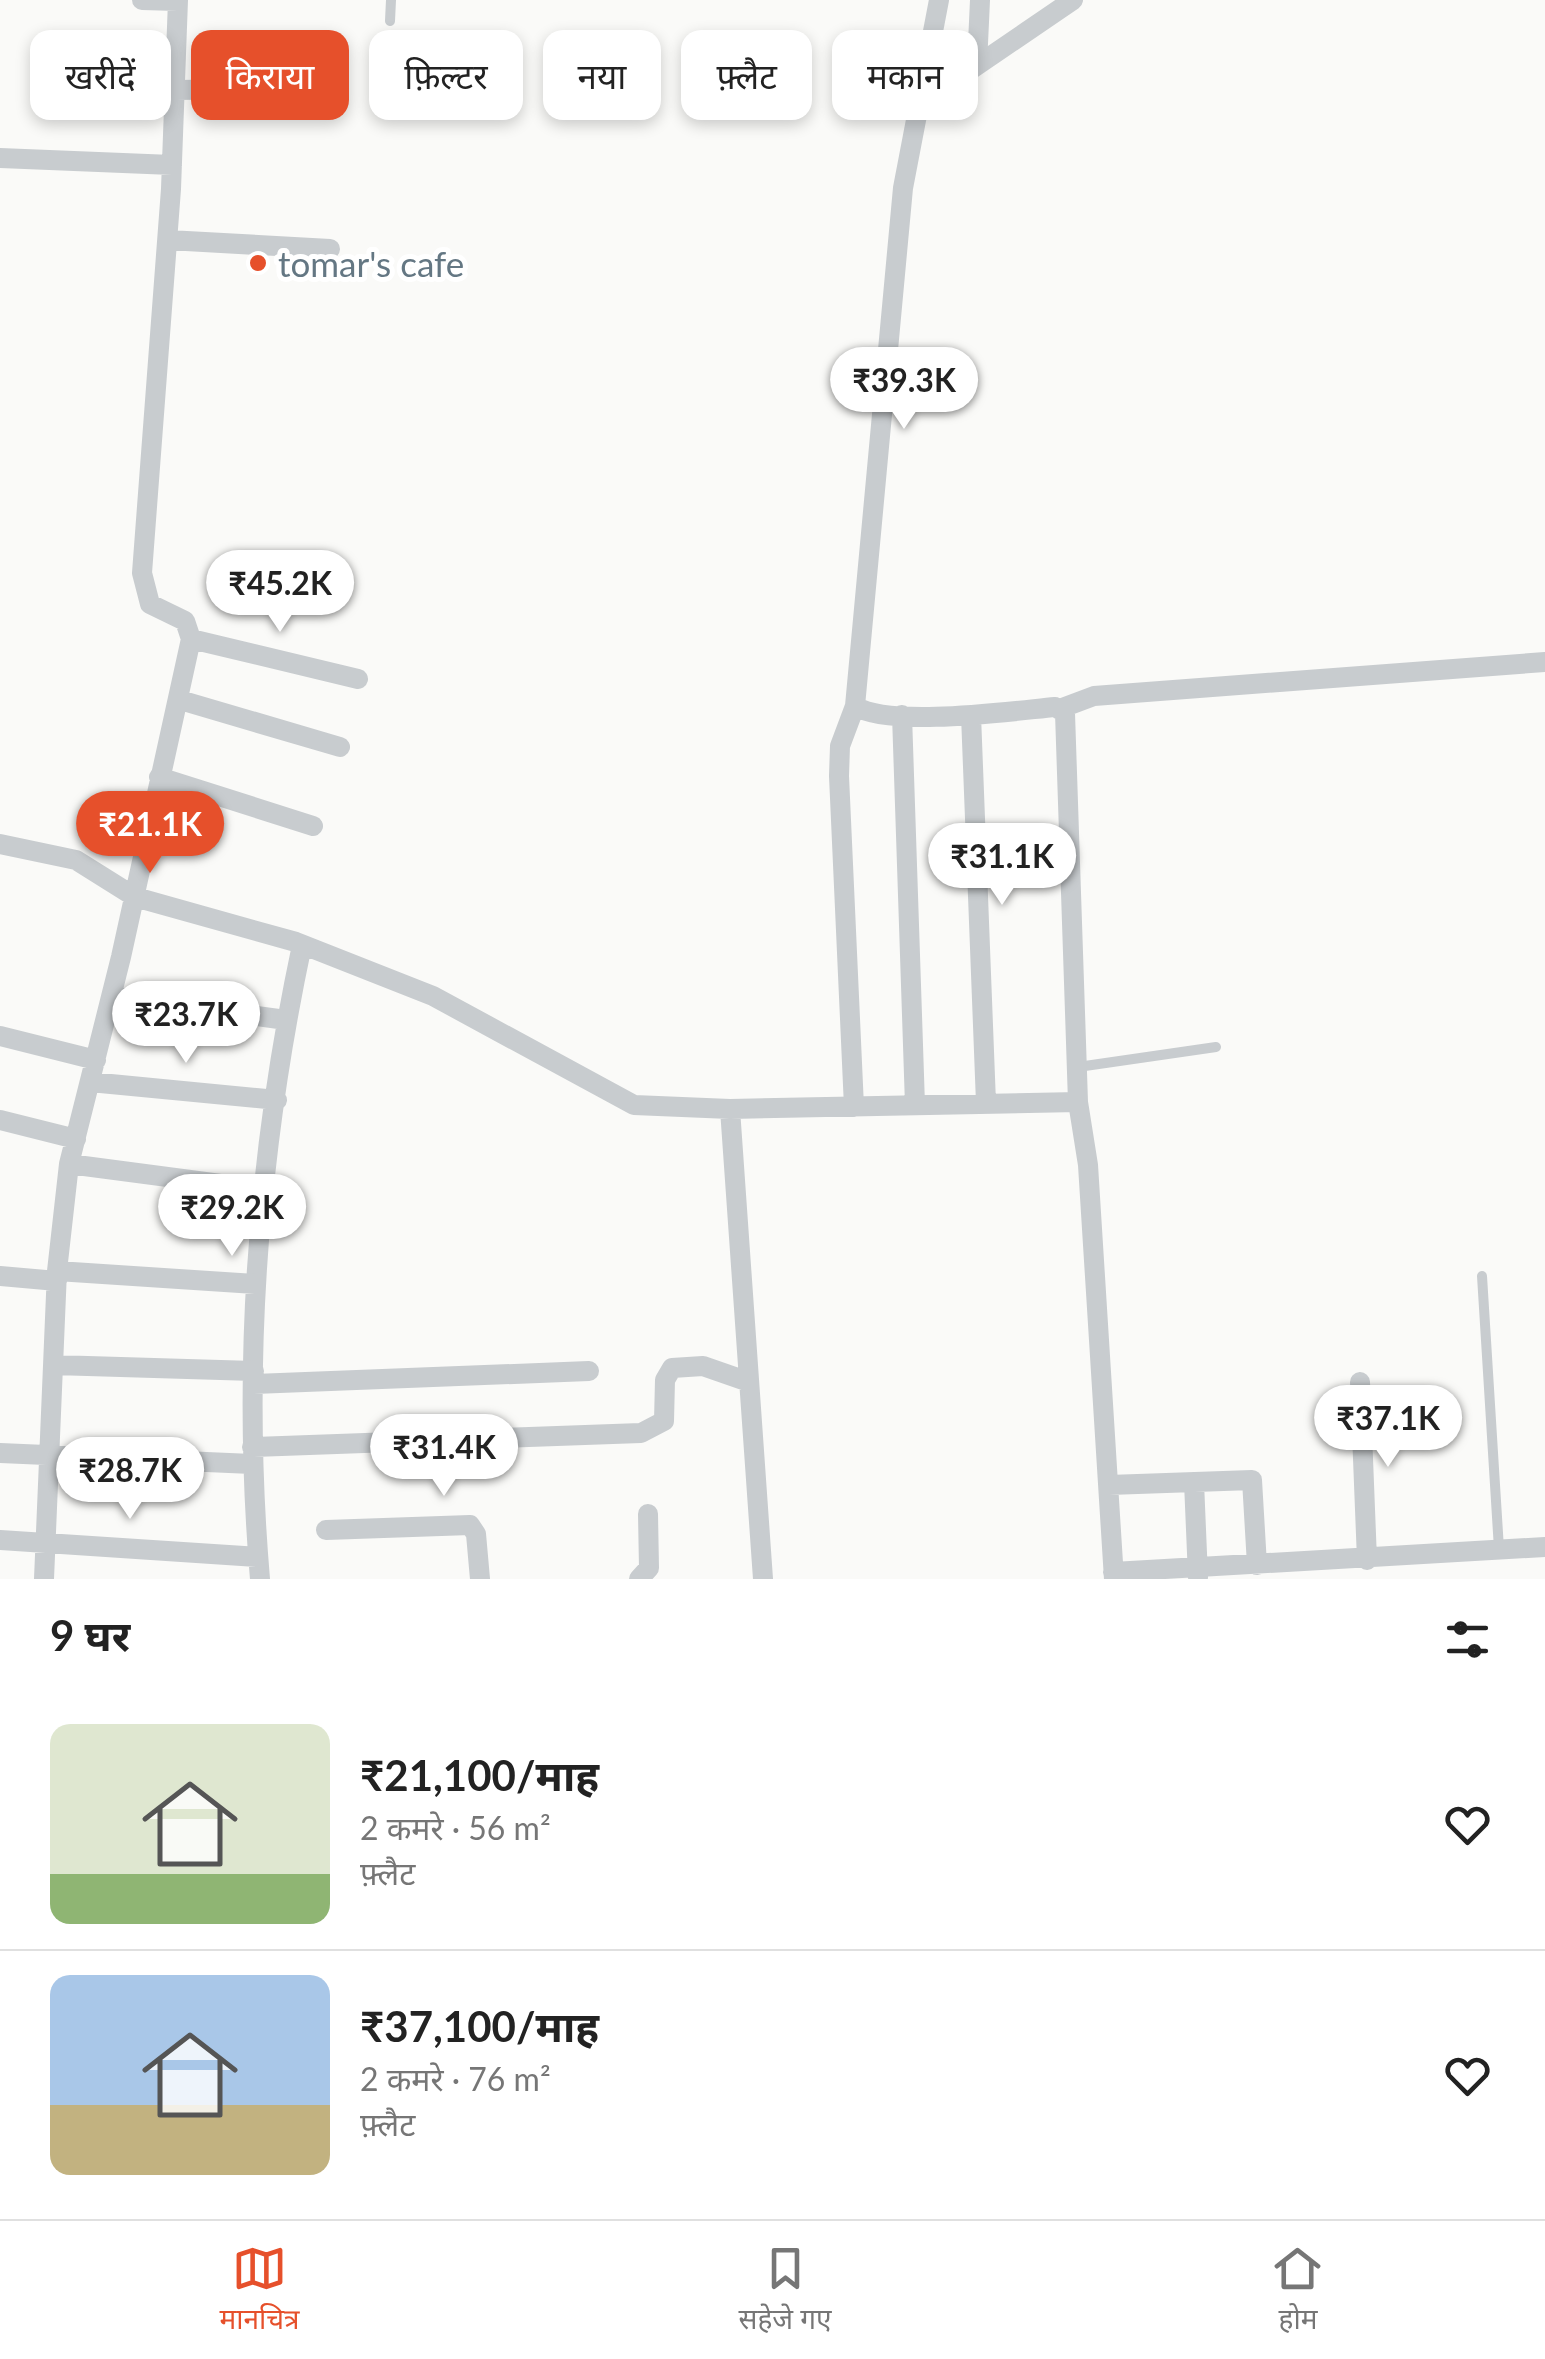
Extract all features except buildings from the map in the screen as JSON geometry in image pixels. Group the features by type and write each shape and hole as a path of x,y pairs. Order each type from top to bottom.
{"street":[{"path":"44,1579 57,1276 69,1164 112,996 191,639 185,620 150,604 142,573 168,240 178,0 142,0"},
{"path":"933,30 938,0"},
{"path":"978,43 980,0"},
{"path":"978,64 1073,0"},
{"path":"174,90 191,90"},
{"path":"854,1106 840,746 855,706 897,244 917,120"},
{"path":"0,158 172,165"},
{"path":"168,240 330,249"},
{"path":"191,639 358,679"},
{"path":"855,706 902,715 971,715 1062,708 1094,696 1545,662"},
{"path":"180,700 340,747"},
{"path":"1062,708 1066,721 1078,1102 1088,1164 1114,1576 1198,1574 1256,1565 1545,1547"},
{"path":"902,715 915,1105"},
{"path":"971,715 986,1103"},
{"path":"159,777 313,826"},
{"path":"0,844 76,860 135,897 302,945 432,996 634,1105 730,1109 1078,1102"},
{"path":"260,1579 252,1456 255,1284 286,1020 302,945"},
{"path":"112,996 286,1020"},
{"path":"0,1036 96,1060"},
{"path":"90,1082 277,1100"},
{"path":"730,1109 763,1579"},
{"path":"0,1120 76,1139"},
{"path":"69,1164 266,1190"},
{"path":"0,1276 255,1284"},
{"path":"0,1453 252,1456 642,1432 658,1428 664,1421 666,1380 672,1368 692,1364 749,1382"},
{"path":"54,1366 254,1377 590,1371"},
{"path":"1360,1382 1366,1560"},
{"path":"1109,1485 1252,1480 1256,1565"},
{"path":"1194,1482 1198,1574"},
{"path":"639,1579 649,1568 648,1514"},
{"path":"326,1530 470,1525 476,1534 480,1579"},
{"path":"0,1540 258,1557"}],"lane":[{"path":"390,20 391,0"},
{"path":"1077,1068 1216,1047"},
{"path":"1482,1276 1498,1550"}],"place":[{"name":"tomar's cafe","path":"258,263"}]}
